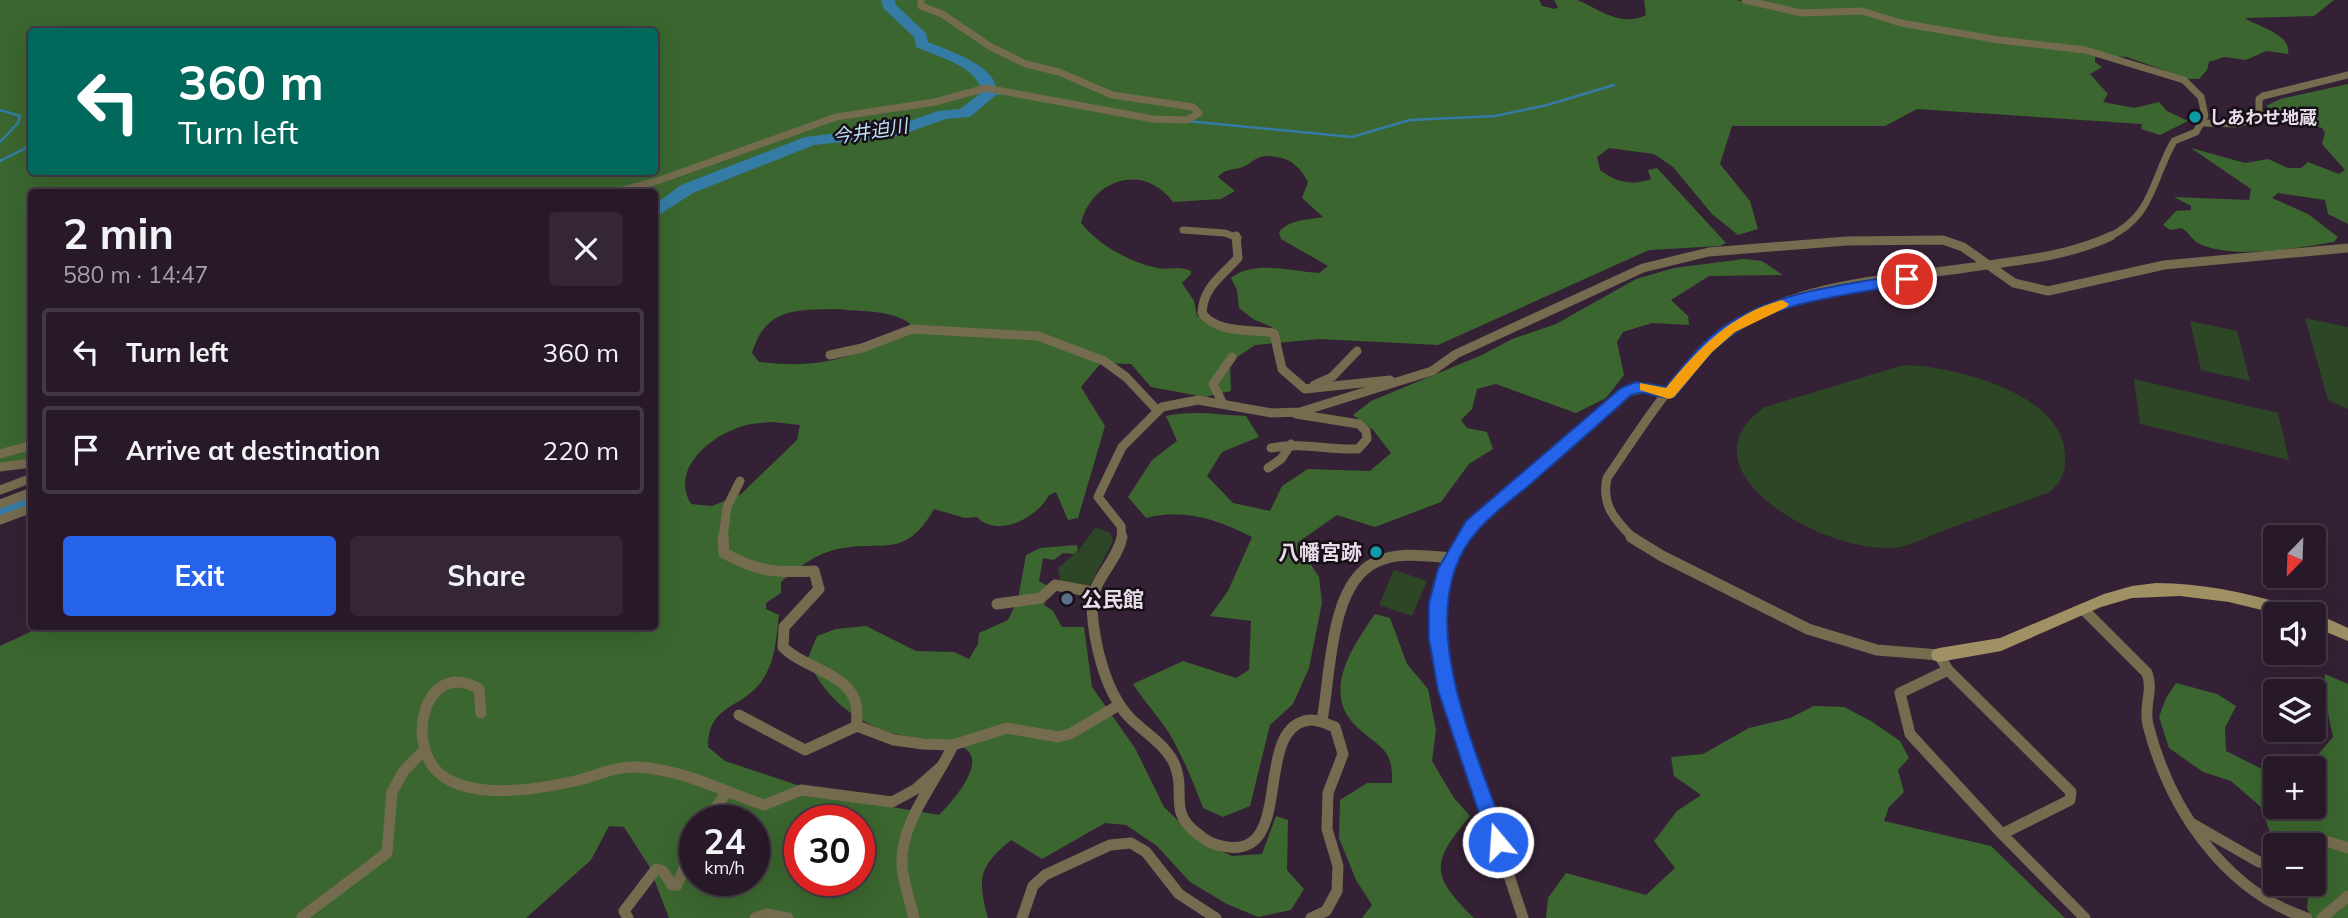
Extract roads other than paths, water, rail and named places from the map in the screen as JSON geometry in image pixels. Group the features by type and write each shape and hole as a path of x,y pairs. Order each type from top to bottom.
{"street":[{"path":"627,189 660,180 836,117 935,102 976,89 999,89 1153,119 1187,120 1199,113 1193,107 1112,95 1059,72 1026,64 991,47 942,14 921,6 921,0"},
{"path":"1745,0 1801,13 1862,11 1906,24 2018,43 2060,45 2115,57 2167,73 2197,88 2203,99 2203,123 2193,138 2174,141 2147,206 2132,224 2114,235 2070,250 1795,299 1760,312 1730,329 1707,348 1669,394 1607,478 1605,502 1622,530 1636,542 1662,556 1808,629 1877,650 1938,655 1976,651 2004,643 2111,597 2172,591 2263,603"},
{"path":"2203,123 2231,126 2254,119 2259,116 2259,99 2263,96 2348,75"},
{"path":"1183,230 1237,236 1238,258 1212,285 1202,304 1203,315 1209,323 1219,328 1263,330 1276,335 1279,364 1305,389 1408,379"},
{"path":"1291,413 1436,369 1456,354 1643,268 1682,256 1743,248 1930,239 1954,243 2014,283 2048,291 2164,265 2348,248"},
{"path":"830,355 862,348 912,329 935,328 979,334 1038,336 1104,361 1126,377 1157,410"},
{"path":"1305,389 1332,377 1357,351"},
{"path":"1223,404 1213,384 1232,357"},
{"path":"1523,918 1447,690 1438,639 1438,603 1451,558 1479,518 1626,392 1636,387 1650,387 1669,394"},
{"path":"1271,448 1291,444 1328,450 1358,449 1367,436 1359,424 1223,404 1190,401 1157,410 1122,447 1099,493 1100,505 1120,523 1122,531 1120,544 1093,592 1091,610 1095,631 1119,705 1175,765 1179,815 1185,824 1210,842 1224,847 1251,844 1258,838 1268,813 1279,753 1289,730 1299,722 1322,720 1335,727 1343,754 1328,793 1327,829 1338,866 1337,891 1326,911 1311,918"},
{"path":"1268,468 1281,459 1291,444"},
{"path":"0,454 28,446"},
{"path":"0,467 28,464"},
{"path":"0,490 28,480"},
{"path":"740,481 729,498 721,523 724,553 751,568 780,573 814,571 819,589 784,626 783,647 794,660 845,686 856,702 857,726"},
{"path":"0,504 28,494"},
{"path":"0,520 28,510"},
{"path":"1322,720 1343,595 1354,577 1368,565 1395,555 1418,554 1451,558"},
{"path":"997,604 1041,598 1055,584 1093,592"},
{"path":"2083,609 2147,673 2152,686 2147,695 2145,720 2188,820 2205,843 2239,876 2290,913 2307,918"},
{"path":"2326,625 2348,635"},
{"path":"1938,655 1948,670 2071,792 2070,800 2002,834"},
{"path":"1948,670 1900,693 1910,734 2002,834 2085,918"},
{"path":"481,713 477,687 461,681 438,691 424,709 424,750 432,768 439,775 466,788 564,783 602,772 640,768 764,805 801,790 892,802 916,789 941,767"},
{"path":"739,715 805,750 857,726 908,743 953,746 1007,728 1058,737 1070,734 1119,705"},
{"path":"914,918 902,865 903,850 913,819 953,746"},
{"path":"302,917 341,884 387,853 390,845 387,798 396,780 424,750"},
{"path":"717,805 726,793"},
{"path":"2188,820 2263,863"},
{"path":"2326,842 2348,848"},
{"path":"1023,918 1033,886 1045,875 1110,845 1131,843 1146,852 1179,894 1216,918"},
{"path":"628,918 624,911 656,869 663,872 672,885 677,885 679,880"},
{"path":"2322,918 2348,896"},
{"path":"755,918 767,914 789,918"}],"waterway":[{"name":"今井迫川","path":"658,210 687,189 811,140 898,131 944,114 964,114 990,93 982,75 973,68 921,44 921,36 889,6 888,0"},
{"path":"1186,121 1352,137 1410,120 1495,116 1547,105 1614,85"},
{"path":"990,93 1003,94"},
{"path":"0,110 20,116 18,123 0,142"},
{"path":"0,161 28,147"},
{"name":"今井迫川","path":"0,513 28,502"}],"place":[{"name":"しあわせ地蔵","path":"2195,117"},
{"name":"八幡宮跡","path":"1376,552"},
{"name":"公民館","path":"1067,599"}]}
